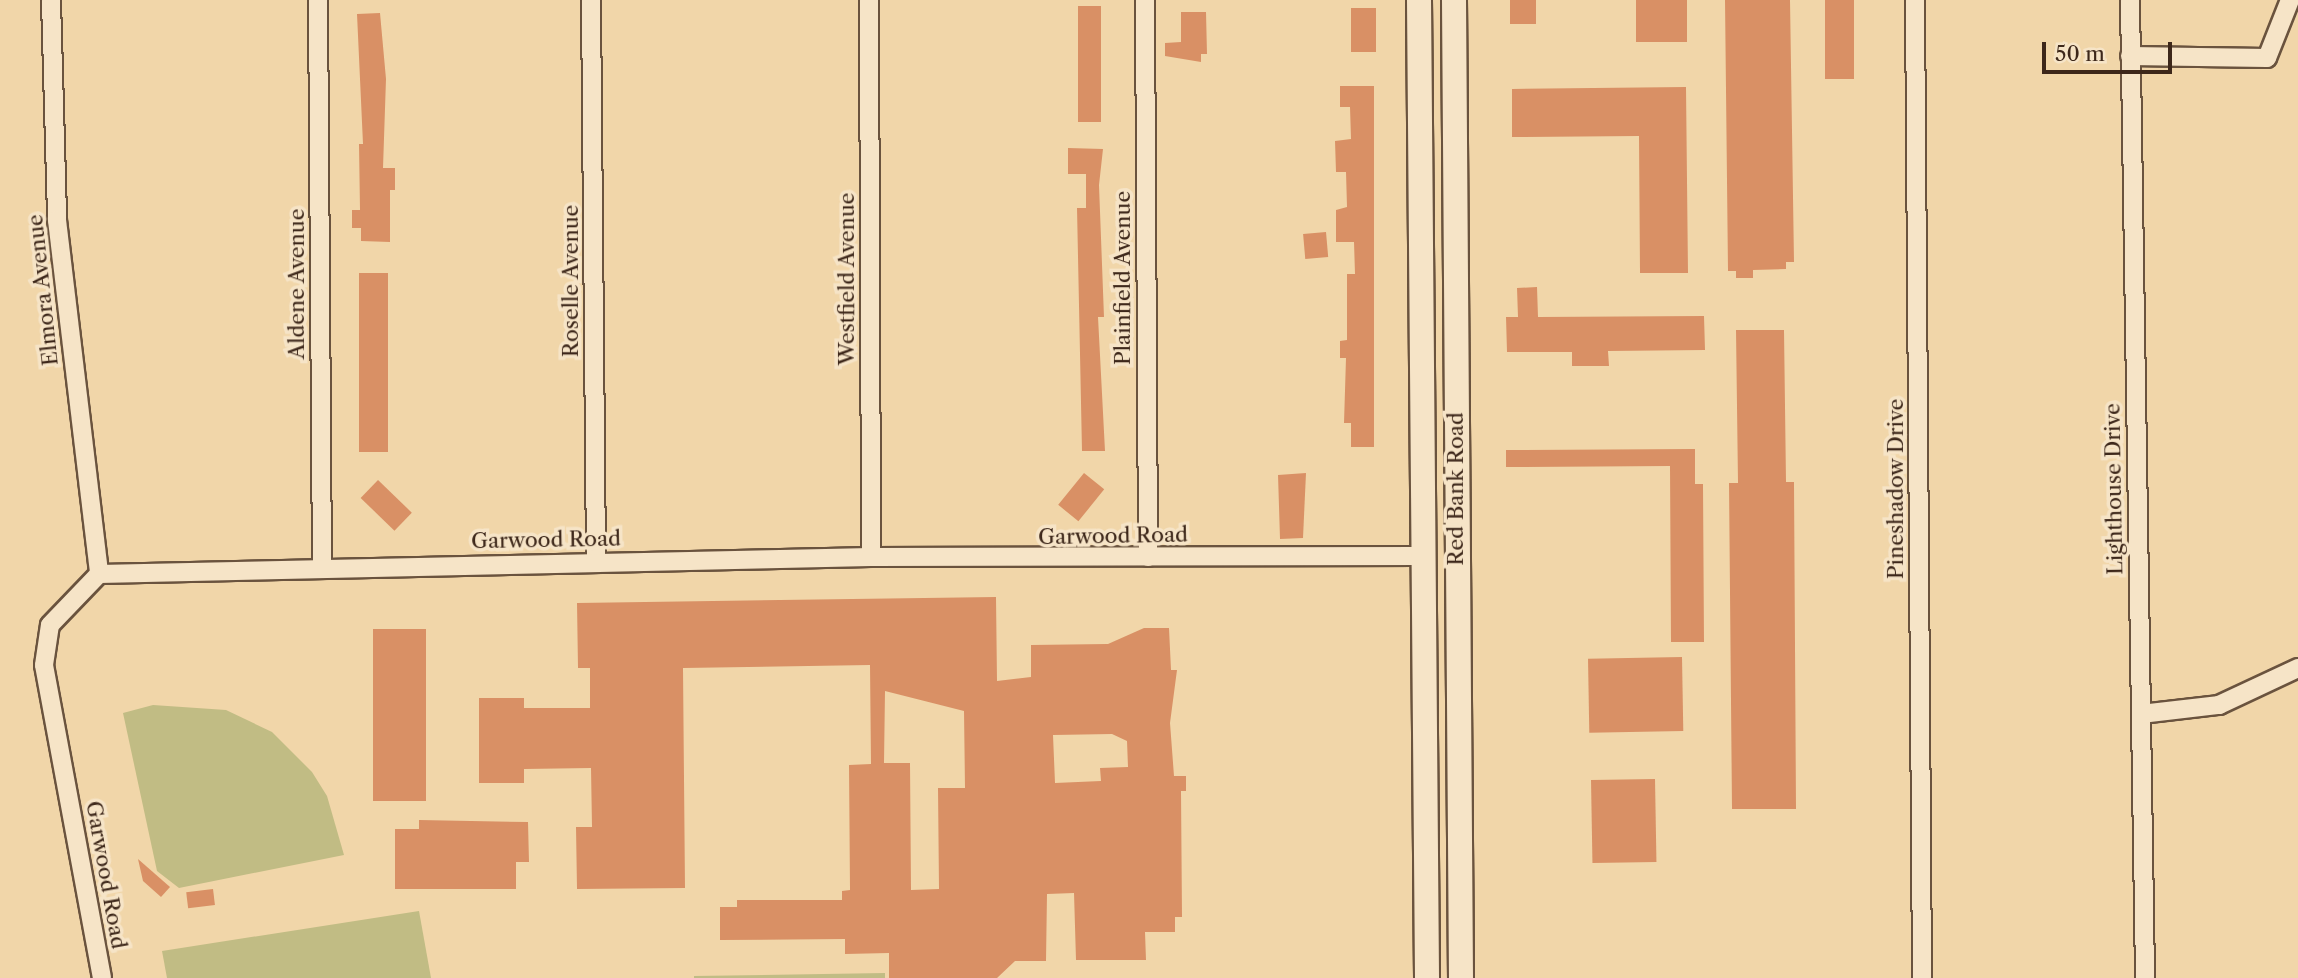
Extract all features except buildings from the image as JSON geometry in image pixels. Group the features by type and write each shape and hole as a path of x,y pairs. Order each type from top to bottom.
{"main road":[{"name":"Red Bank Road","path":"1419,0 1427,978"},
{"name":"Red Bank Road","path":"1454,0 1456,596 1461,978"},
{"path":"1422,432 1456,478"},
{"path":"1423,556 1456,596"}],"street":[{"name":"Elmora Avenue","path":"51,0 57,220 99,574"},
{"name":"Aldene Avenue","path":"318,0 322,567"},
{"name":"Roselle Avenue","path":"591,0 596,562"},
{"name":"Westfield Avenue","path":"869,0 871,557"},
{"name":"Plainfield Avenue","path":"1145,0 1148,557"},
{"name":"Pineshadow Drive","path":"1915,0 1922,978"},
{"name":"Lighthouse Drive","path":"2130,0 2145,978"},
{"path":"2130,56 2267,58 2290,0"},
{"name":"Garwood Road","path":"102,978 44,665 50,625 99,574 871,557 1423,556"},
{"path":"2141,714 2219,705 2298,668"}],"shaded area":[{"path":"153,705 226,710 272,732 312,772 327,796 344,855 179,888 157,871 123,713"},
{"path":"419,911 431,978 167,978 162,951"},
{"path":"885,973 885,978 694,978 694,976"}]}
